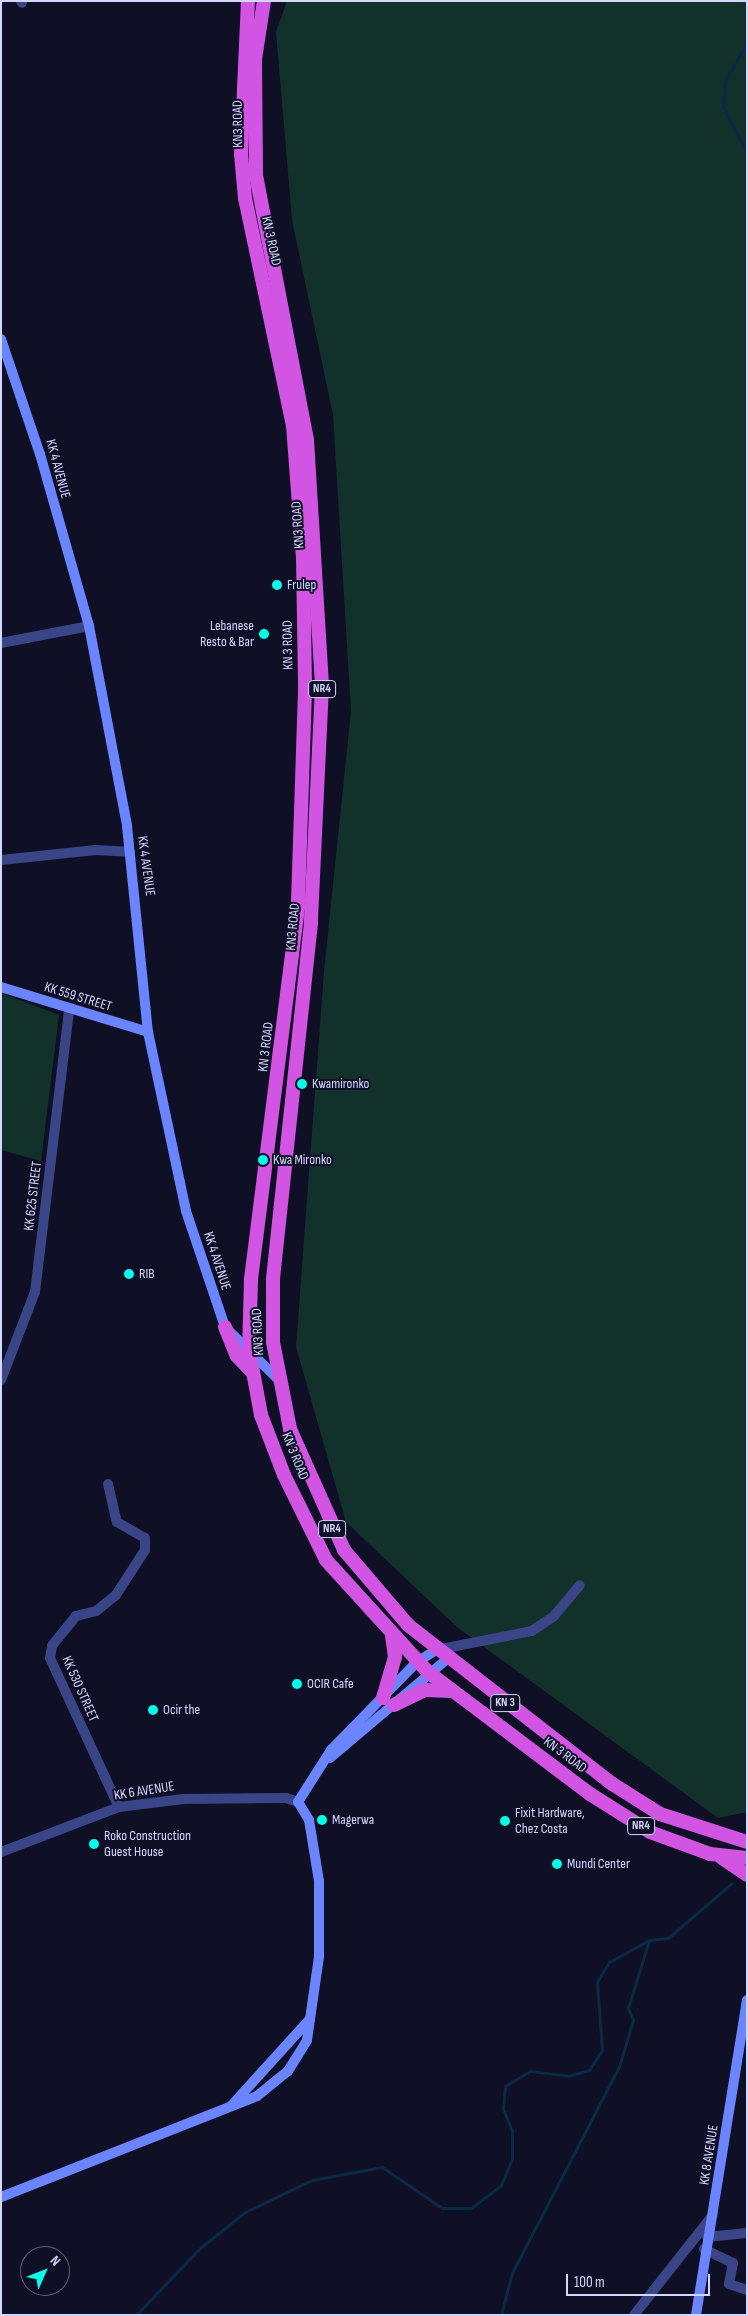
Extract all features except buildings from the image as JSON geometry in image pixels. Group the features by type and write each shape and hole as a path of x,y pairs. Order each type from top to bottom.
{"highway":[{"name":"KN 3 ROAD","path":"248,1 240,116 246,198 293,425 310,556 298,907 249,1324 249,1350 252,1372 284,1475 315,1541 348,1588 417,1662 590,1794 650,1832 710,1854 747,1858"},
{"name":"KN3 ROAD","path":"264,1 255,59 256,175 307,440 310,556 322,686 311,923 273,1280 272,1342 278,1379 305,1470 344,1550 371,1585 436,1650 562,1747"},
{"path":"249,1324 227,1331 237,1356 252,1372"},
{"path":"392,1636 395,1657 388,1701 425,1690 457,1692"},
{"name":"KN 3 ROAD","path":"562,1747 660,1814 747,1842"},
{"path":"710,1854 729,1861 747,1875"}],"main road":[{"name":"KK 4 AVENUE","path":"1,339 40,454 88,626 130,852 148,1032 177,1174 227,1331"},
{"name":"KK 559 STREET","path":"1,986 69,1009 148,1032"},
{"path":"227,1331 278,1379"},
{"path":"388,1701 417,1662 436,1650"},
{"path":"1,2197 230,2107 275,2085 288,2071 307,2040 319,1957 319,1881 309,1820 298,1802 330,1758 331,1750 388,1701 447,1659"},
{"name":"KK 8 AVENUE","path":"696,2315 704,2249 713,2215 747,2000"},
{"path":"230,2107 310,2019"}],"street":[{"path":"1,643 88,626"},
{"path":"1,860 95,850 130,852"},
{"name":"KK 625 STREET","path":"1,1380 35,1292 69,1009"},
{"name":"KK 530 STREET","path":"108,1484 118,1522 145,1538 145,1550 116,1595 96,1611 76,1616 52,1646 50,1658 119,1807"},
{"path":"436,1650 532,1631 554,1616 580,1585"},
{"path":"447,1659 473,1644"},
{"name":"KK 6 AVENUE","path":"1,1852 119,1807 184,1799 286,1798 298,1802"},
{"path":"634,2315 713,2215"},
{"path":"707,2237 747,2233"},
{"path":"704,2249 733,2263 729,2284 747,2290"}],"green space":[{"path":"287,1 747,1 747,1812 718,1818 458,1628 346,1522 296,1347 324,971 351,711 333,415 292,220 276,32"},
{"path":"1,993 59,1015 41,1161 1,1150"}],"waterway":[{"path":"747,42 725,81 723,107 747,153"},
{"path":"501,2315 512,2273 619,2067 633,2020 628,2008 649,1940 668,1938 732,1883"},
{"path":"136,2315 200,2248 245,2212 312,2180 382,2167 442,2208 471,2208 501,2185 512,2159 512,2131 503,2109 505,2086 530,2071 568,2076 589,2070 602,2050 597,1982 609,1962 649,1940"}],"place":[{"name":"Frulep","path":"277,585"},
{"name":"Lebanese Resto & Bar","path":"264,634"},
{"name":"Kwamironko","path":"302,1084"},
{"name":"Kwa Mironko","path":"263,1160"},
{"name":"RIB","path":"129,1274"},
{"name":"OCIR Cafe","path":"297,1684"},
{"name":"Ocir the","path":"153,1710"},
{"name":"Magerwa","path":"322,1820"},
{"name":"Fixit Hardware, Chez Costa","path":"505,1821"},
{"name":"Roko Construction Guest House","path":"94,1844"},
{"name":"Mundi Center","path":"557,1864"}]}
